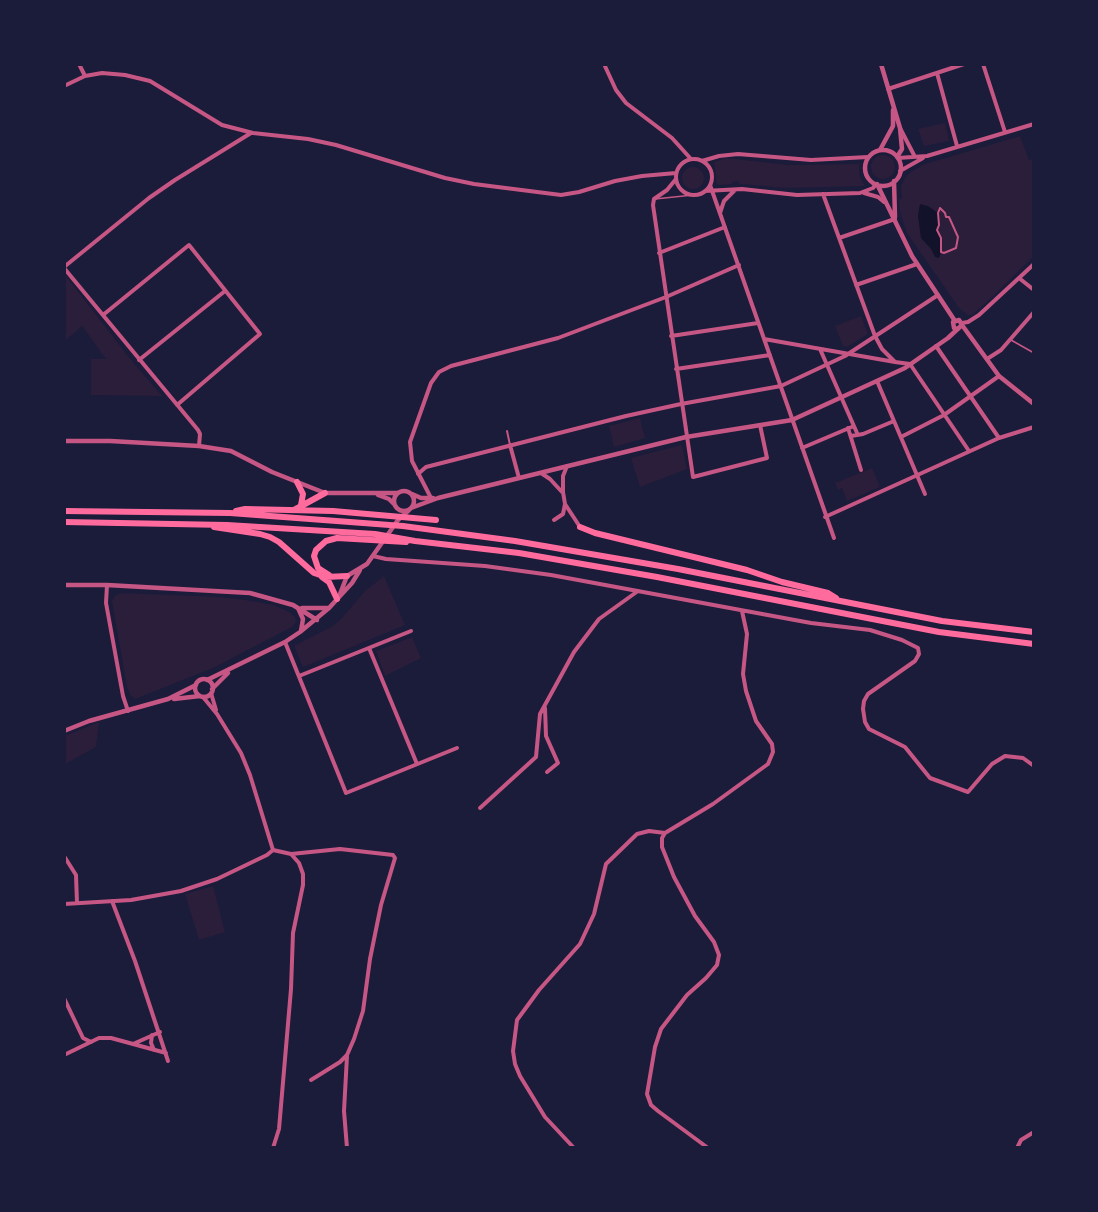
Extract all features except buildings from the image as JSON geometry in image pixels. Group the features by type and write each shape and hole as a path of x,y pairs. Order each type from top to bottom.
{"highway":[{"path":"297,482 303,494 301,506"},
{"path":"294,510 325,493"},
{"path":"230,513 245,509 294,510 436,520"},
{"path":"64,511 230,513 403,526 538,545 678,569 942,621 1034,632"},
{"path":"64,522 227,525 415,541 519,553 657,576 939,632 1034,644"},
{"path":"208,526 222,530 260,534 279,542 307,567 329,582 338,599"},
{"path":"580,526 595,533 747,570 782,582 828,593 842,601"},
{"path":"333,577 318,568 315,563 314,556 320,545 337,538 374,538"},
{"path":"319,575 348,576"}],"street":[{"path":"79,64 85,76"},
{"path":"604,64 616,90 626,103 672,138 691,159 702,161 738,154 811,160 868,157 880,150 892,126 893,104"},
{"path":"881,64 900,128 911,153 916,157"},
{"path":"888,89 964,64"},
{"path":"983,64 1005,132"},
{"path":"64,86 85,76 102,73 125,75 150,81 222,125 253,133 336,144 445,178 561,195 615,181 676,173"},
{"path":"937,74 957,146"},
{"path":"895,219 894,181 900,171 927,156 1034,124"},
{"path":"897,158 902,149 900,128"},
{"path":"199,446 198,430 64,267 158,192 253,133"},
{"path":"880,150 889,151 897,158 900,171"},
{"path":"897,158 927,156"},
{"path":"868,157 865,167 872,182 888,184 894,181"},
{"path":"691,159 679,166 676,179 682,190 693,195 712,190 737,189 797,195 863,193 878,197 887,203"},
{"path":"702,161 711,171 710,185 834,538"},
{"path":"676,179 654,200 652,206 693,477 767,458 760,425"},
{"path":"863,193 877,184"},
{"path":"877,184 895,219 900,236 955,321 959,320 960,326 999,376 1034,404"},
{"path":"705,191 710,185"},
{"path":"720,214 724,201 737,189"},
{"path":"823,194 875,336 882,349 895,362"},
{"path":"940,208 946,217 950,217 958,237 957,248 944,253 941,252 941,238 937,230 940,208"},
{"path":"839,238 895,219"},
{"path":"659,253 725,227"},
{"path":"103,315 189,245 261,334 177,405"},
{"path":"856,285 917,264"},
{"path":"375,494 389,499 403,511 438,498 686,437 792,420 910,364 960,326 979,315 1034,264"},
{"path":"431,498 412,461 410,442 431,383 439,372 451,366 558,338 666,297 739,265"},
{"path":"1019,278 1034,290"},
{"path":"139,360 225,291"},
{"path":"418,474 426,467 681,404 781,387 849,353 938,295"},
{"path":"987,359 1001,350 1034,312"},
{"path":"671,336 758,322"},
{"path":"764,339 910,364 969,451"},
{"path":"936,346 999,438"},
{"path":"820,349 857,433"},
{"path":"676,369 770,355"},
{"path":"901,437 945,415 999,376"},
{"path":"877,381 925,494"},
{"path":"851,436 857,433 863,434 894,421"},
{"path":"802,448 854,426"},
{"path":"825,517 999,438 1034,427"},
{"path":"848,428 861,470"},
{"path":"507,431 519,478"},
{"path":"64,441 199,446 231,451 272,472 325,493 375,494 403,491 421,498 438,498"},
{"path":"567,466 563,476 562,492 565,504 580,526"},
{"path":"540,472 562,492"},
{"path":"398,493 394,498 398,520"},
{"path":"64,731 89,721 168,699 196,685 202,679 207,680 235,667 300,632 317,620 338,599 373,556 398,520 410,509 414,500 412,494"},
{"path":"554,520 563,514 565,504"},
{"path":"373,556 386,559 485,566 870,630 902,640 918,648 919,654 915,661 868,694 864,701 863,717 869,729 905,747 930,778 968,792 992,764 1005,756 1023,758 1034,766"},
{"path":"338,599 348,576 360,570"},
{"path":"64,585 107,585 250,593 298,608 317,620"},
{"path":"107,585 106,603 128,712"},
{"path":"480,808 536,757 540,714 574,652 591,628 599,619 639,591"},
{"path":"298,608 329,608"},
{"path":"298,608 303,620 300,632"},
{"path":"708,1148 651,1105 647,1094 655,1047 662,1029 687,995 717,965 719,955 714,942 695,916 674,877 662,847 662,838 665,833 713,804 768,764 772,744 756,721 743,674 747,634 742,610"},
{"path":"299,676 411,631"},
{"path":"285,642 346,793 457,748"},
{"path":"369,648 417,764"},
{"path":"168,699 202,696 212,691 219,679 235,667"},
{"path":"207,680 217,714"},
{"path":"196,685 197,693 217,714 241,753 273,850"},
{"path":"545,708 546,736 558,763 547,772"},
{"path":"574,1148 545,1117 520,1076 513,1051 517,1020 539,990 580,944 594,914 606,864 637,834 650,831 665,833"},
{"path":"273,850 291,854 340,849 393,855 395,858 381,905 370,959 363,1011 347,1055 344,1111 347,1148"},
{"path":"64,904 167,894 195,887 217,879 273,850"},
{"path":"273,1148 279,1129 294,933 303,885 303,874 299,863 291,854"},
{"path":"64,856 76,875 77,903"},
{"path":"112,901 168,1060"},
{"path":"64,999 83,1038 92,1042"},
{"path":"132,1044 159,1032"},
{"path":"153,1035 151,1043 154,1050"},
{"path":"78,1049 83,1038"},
{"path":"64,1055 99,1038 111,1038 166,1053"},
{"path":"311,1080 347,1055"},
{"path":"1017,1148 1022,1140 1034,1132"}],"lane":[{"path":"654,200 693,195"},
{"path":"1010,339 1034,353"}],"shaded area":[{"path":"945,123 949,141 924,146 918,129"},
{"path":"1020,136 1029,160 1033,159 1033,257 989,300 972,315 968,315 959,308 907,233 900,212 901,186 907,175 922,165"},
{"path":"883,155 891,159 895,167 891,175 883,179 875,175 871,167 875,159"},
{"path":"726,158 788,165 859,164 859,175 865,186 787,188 740,184 738,181 718,185 714,162"},
{"path":"693,167 701,170 704,178 701,186 693,189 685,186 682,178 685,170"},
{"path":"920,204 938,213 937,230 941,238 939,258 935,257 921,238 918,216"},
{"path":"66,276 162,396 91,395 91,359 106,359 82,326 65,341"},
{"path":"861,316 868,334 847,347 843,346 835,326"},
{"path":"640,418 645,438 614,447 609,426"},
{"path":"682,445 687,469 640,487 631,458"},
{"path":"872,468 880,487 847,501 842,488 838,490 835,483"},
{"path":"384,576 405,625 303,667 294,646 331,627 365,591"},
{"path":"121,593 245,600 274,605 289,612 295,617 296,622 292,627 215,667 135,699 130,695 127,687 112,601"},
{"path":"412,637 421,658 385,676 376,651"},
{"path":"99,722 96,747 65,764 65,736"},
{"path":"213,886 225,932 199,940 185,894"}]}
